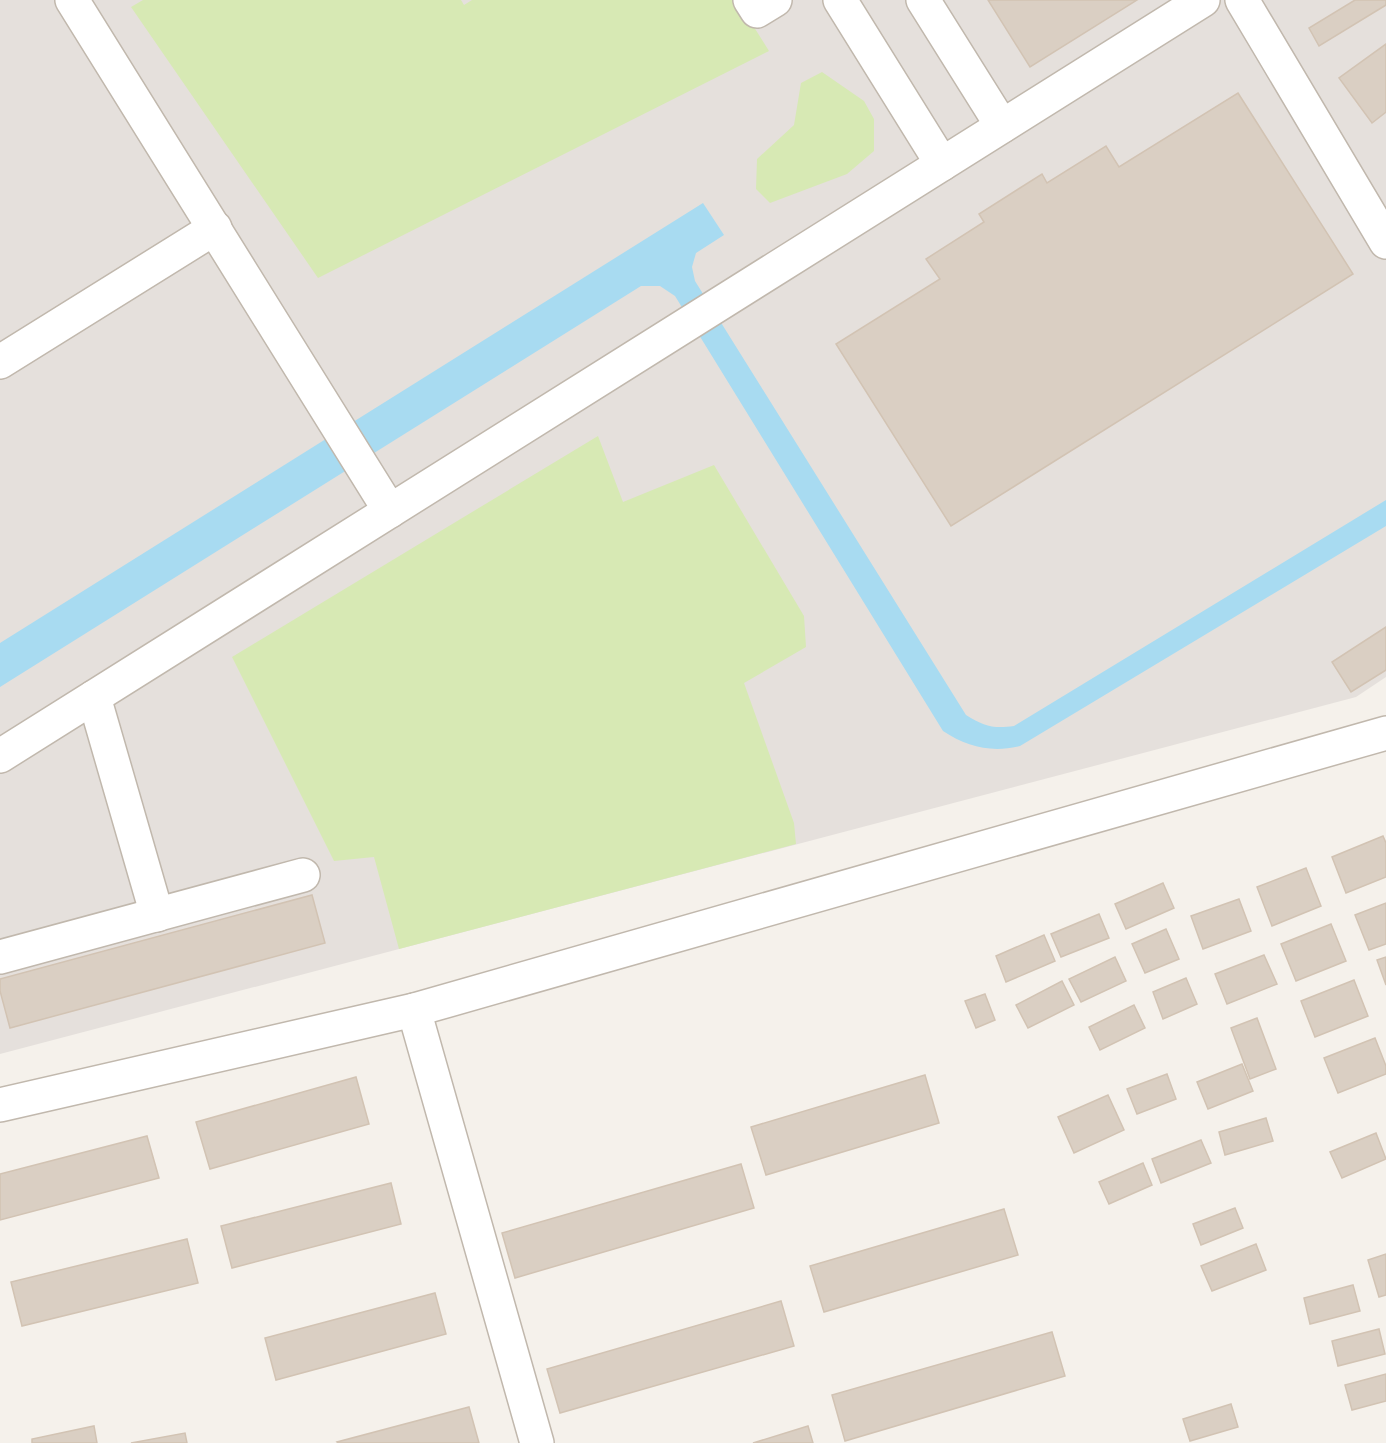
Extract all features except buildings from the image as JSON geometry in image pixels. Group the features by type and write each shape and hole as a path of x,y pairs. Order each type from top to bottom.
{"street":[{"path":"72,0 384,501"},
{"path":"750,0 757,11 775,0"},
{"path":"840,0 942,164"},
{"path":"923,0 1002,126"},
{"path":"0,756 94,697 384,501 684,326 1203,0"},
{"path":"1242,0 1386,242"},
{"path":"0,362 215,228"},
{"path":"94,697 157,915"},
{"path":"0,1105 414,1010 1386,733"},
{"path":"0,957 303,875"},
{"path":"414,1010 537,1443"}],"shaded area":[{"path":"0,0 1386,0 1386,677 1356,697 0,1054"}],"green space":[{"path":"143,0 461,0 464,5 472,0 737,0 769,51 318,278 131,7"},
{"path":"822,72 864,101 874,119 874,151 847,174 770,203 756,189 757,159 794,125 801,83"},
{"path":"598,436 623,502 714,465 804,616 806,647 744,683 794,823 796,844 399,949 374,857 334,861 232,657"}],"water":[{"path":"703,203 724,235 696,253 692,267 695,281 966,715 978,722 994,727 1014,726 1386,500 1386,526 1020,746 990,749 971,745 943,731 675,296 660,286 641,286 0,687 0,643"}]}
